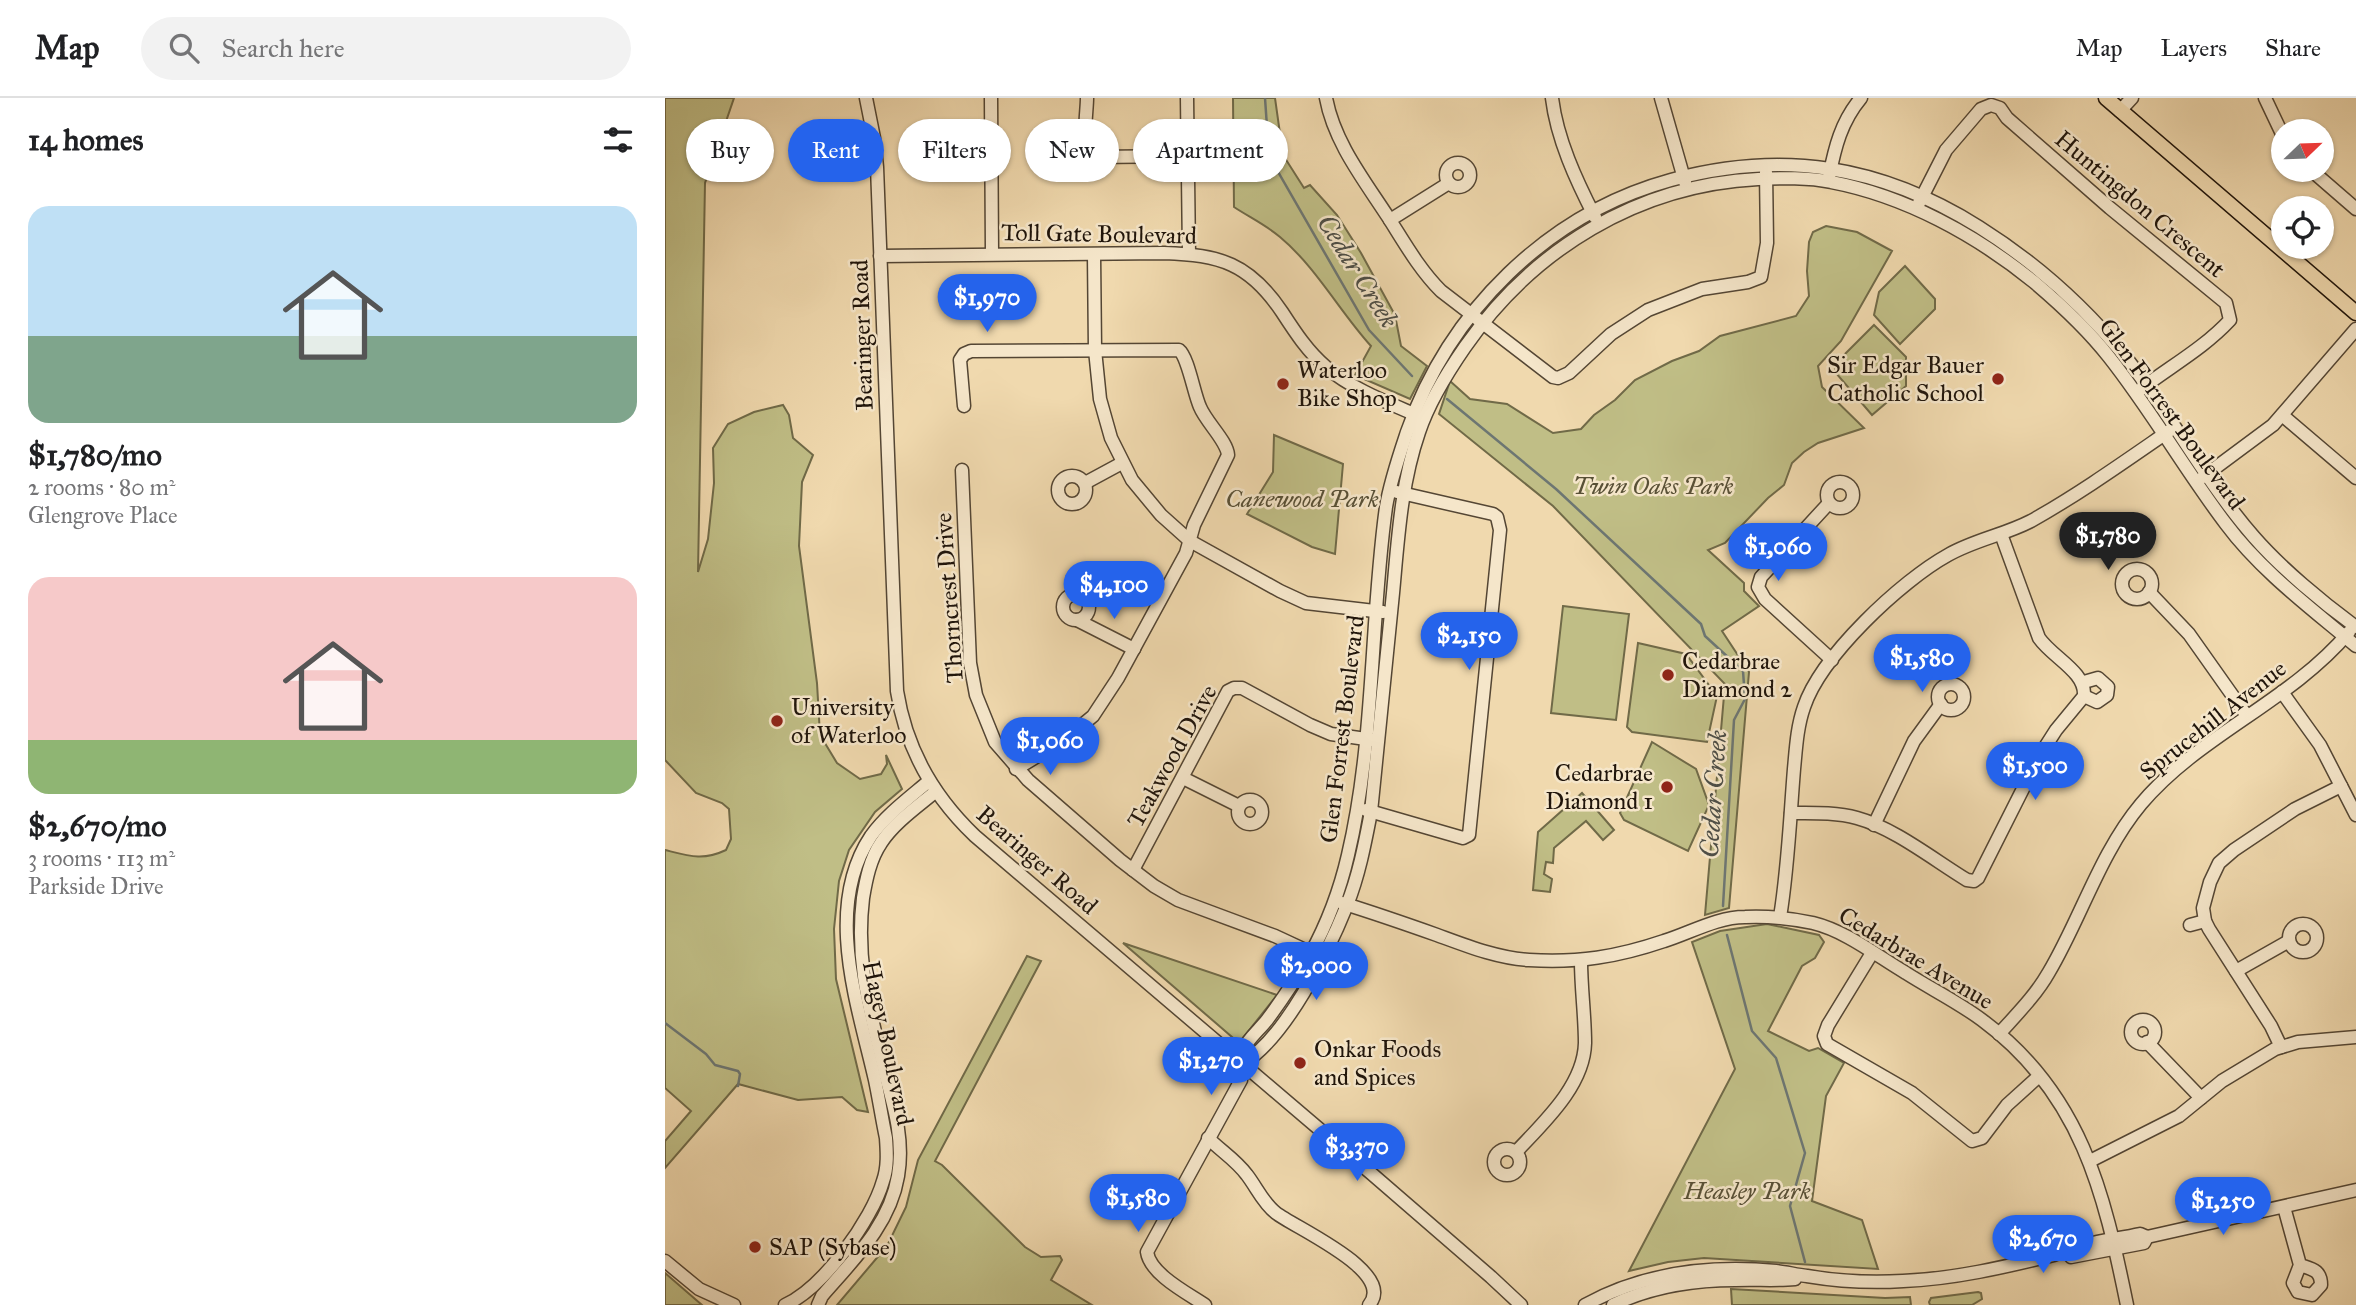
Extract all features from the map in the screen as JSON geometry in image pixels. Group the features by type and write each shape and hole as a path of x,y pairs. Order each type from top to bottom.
{"main road":[{"path":"2106,98 2356,313"}],"street":[{"name":"Bearinger Road","path":"866,98 876,147 897,691 906,733 932,786 954,815 975,836 1521,1305"},
{"path":"991,98 992,253"},
{"path":"1087,98 1086,146 1095,157 1133,157"},
{"path":"1187,98 1187,119"},
{"path":"1326,98 1332,121 1348,154 1430,279 1482,323 1557,378 1569,373 1611,334 1648,310 1702,289 1758,278 1765,261 1767,243 1765,164"},
{"path":"1552,98 1554,115 1567,154 1595,218"},
{"path":"1661,98 1686,183"},
{"path":"1830,175 1839,132 1861,98"},
{"path":"2120,111 2131,98"},
{"path":"2265,98 2275,119"},
{"name":"Huntingdon Crescent","path":"1919,203 1946,150 1981,109 1991,105 2000,108 2007,118 2110,208 2226,303 2229,320 2225,326 2141,389"},
{"name":"Glen Forrest Boulevard","path":"1341,902 1372,740 1391,613 1396,492 1419,416 1441,358 1471,314 1497,285 1535,249 1563,229 1657,199 1686,183 1721,169 1793,164 1880,194 1919,203 1978,226 2003,252 2056,284 2083,309 2141,389 2175,426 2224,522 2247,549 2356,646"},
{"name":"Glen Forrest Boulevard","path":"1686,183 1830,175"},
{"path":"1188,182 1189,254"},
{"path":"2325,182 2356,208"},
{"path":"1390,220 1449,183"},
{"name":"Glen Forrest Boulevard","path":"1419,416 1482,323 1528,274 1595,218"},
{"name":"Toll Gate Boulevard","path":"880,256 992,253 1189,254 1220,260 1247,273 1267,292 1302,342 1326,367 1354,386 1419,416"},
{"path":"1094,255 1095,350 1100,399 1122,463 1132,480 1161,515 1190,541 1306,603 1391,613"},
{"path":"2202,477 2273,425 2356,328"},
{"path":"964,406 960,360 964,354 971,351 1179,351 1185,356 1190,382 1201,409 1228,448 1228,455 1194,525 1190,541 1133,649 1093,716 1064,740 1016,769"},
{"name":"Glen Forrest Boulevard","path":"2141,389 2164,435 2256,539 2286,569 2355,626"},
{"path":"2282,415 2356,478"},
{"path":"1780,917 1797,739 1804,706 1832,660 1906,584 1949,554 2031,520 2091,485 2175,426"},
{"path":"1085,483 1122,463"},
{"name":"Thorncrest Drive","path":"962,470 971,663 974,685 984,718 995,742 1016,769 1133,870 1178,900 1275,936 1316,956"},
{"path":"1357,808 1463,838 1469,835 1500,530 1497,517 1493,514 1396,492"},
{"name":"Glen Forrest Boulevard","path":"1242,1064 1254,1058 1286,1020 1316,971 1316,956 1361,861 1371,812 1377,611 1387,503 1396,492"},
{"path":"1829,503 1761,577 1758,587 1765,599 1832,660"},
{"path":"1791,813 1853,817 1874,825 1967,880 1974,881 1979,878 2040,755 2084,689 2039,638 2001,534"},
{"path":"2149,593 2189,634 2247,716"},
{"path":"1076,620 1133,649"},
{"name":"Sprucehill Avenue","path":"1999,1034 2027,1003 2049,972 2126,822 2148,796 2174,771 2320,663 2355,626"},
{"name":"Teakwood Drive","path":"1133,870 1228,691 1242,688 1331,734 1372,740"},
{"path":"2282,692 2320,745 2356,815"},
{"path":"1874,825 1914,741 1941,704"},
{"path":"1183,778 1239,806"},
{"name":"Hagey Boulevard","path":"785,1305 805,1293 856,1236 867,1219 884,1180 886,1138 848,959 849,900 854,877 870,838 881,823 932,786"},
{"name":"Hagey Boulevard","path":"818,1305 822,1296 871,1239 888,1211 898,1179 901,1150 898,1126 868,1004 859,930 866,880 880,844 932,786"},
{"path":"2281,1046 2205,921 2203,908 2210,882 2219,863 2295,809 2341,786"},
{"name":"Cedarbrae Avenue","path":"1341,902 1504,957 1581,961 1634,951 1726,919 1780,917 1820,926 1952,1000 1999,1034 2039,1076 2065,1112 2090,1161 2105,1204 2127,1305"},
{"path":"2190,925 2205,921"},
{"path":"2237,971 2290,941"},
{"path":"1872,953 1828,1025 1823,1036 1827,1044 1912,1093 1972,1140 1982,1138 2011,1101 2039,1076"},
{"path":"1516,1153 1570,1088 1580,1068 1585,1045 1581,961"},
{"path":"2090,1161 2165,1124 2242,1067 2281,1046 2356,1037"},
{"path":"2147,1042 2201,1098"},
{"path":"1205,1305 1154,1269 1148,1261 1147,1252 1241,1080 1242,1064"},
{"path":"1208,1138 1247,1175 1263,1201 1276,1214 1314,1234 1367,1274 1376,1295 1369,1305"},
{"path":"1585,1305 1609,1292 1648,1279 1726,1269 1777,1271 1809,1277 1902,1281 1971,1273 2057,1255 2063,1250 2114,1244 2140,1234 2147,1237 2356,1190"},
{"path":"2284,1207 2300,1265"},
{"path":"665,1261 699,1289 734,1305"},
{"path":"1613,1305 1624,1299 1673,1286 1718,1280 1777,1281 1809,1277"},
{"path":"699,1289 709,1305"}],"green space":[{"path":"665,98 734,98 727,119 686,119 686,182 705,182 698,572 708,539 714,483 713,448 728,424 754,412 783,405 789,415 793,438 813,455 802,482 799,546 817,683 820,735 837,763 860,779 881,774 887,764 886,755 902,789 875,812 849,850 839,881 834,929 836,979 868,1112 857,1110 842,1097 798,1100 738,1084 665,1168 665,1141 691,1111 665,1088 665,850 689,856 710,855 726,850 731,839 729,809 722,803 696,793 665,760"},
{"path":"1233,98 1275,98 1278,119 1233,119"},
{"path":"1288,163 1304,188 1310,185 1337,215 1361,253 1395,315 1401,346 1427,366 1410,399 1355,375 1371,346 1293,249 1269,229 1234,207 1234,182 1288,182"},
{"name":"Twin Oaks Park","path":"1826,226 1857,232 1892,251 1841,341 1818,366 1822,387 1864,428 1818,443 1804,452 1792,463 1784,485 1725,543 1708,550 1744,583 1744,591 1759,606 1722,631 1749,672 1729,908 1705,915 1725,684 1553,506 1439,414 1450,381 1470,399 1507,404 1553,433 1581,429 1635,380 1699,351 1720,336 1796,316 1809,296 1809,242 1813,232"},
{"path":"1905,266 1935,299 1935,309 1900,344 1874,315 1879,292"},
{"path":"1874,325 1906,357 1906,386 1872,415 1835,372 1835,364"},
{"name":"Canewood Park","path":"1274,435 1343,464 1335,554 1312,547 1247,514 1273,472"},
{"path":"1563,606 1629,614 1616,720 1551,713"},
{"name":"Cedarbrae Diamond 2","path":"1638,643 1686,654 1717,696 1707,742 1632,732 1627,727"},
{"name":"Cedarbrae Diamond 1","path":"1652,742 1696,769 1709,805 1688,851 1624,820 1620,813"},
{"path":"1582,793 1614,830 1603,840 1586,821 1554,848 1553,863 1546,862 1544,874 1552,879 1550,892 1533,890 1538,832"},
{"name":"Heasley Park","path":"1767,924 1819,935 1824,942 1815,958 1802,966 1768,1031 1809,1051 1818,1048 1844,1063 1826,1096 1812,1201 1862,1220 1878,1269 1704,1258 1668,1262 1629,1271 1735,1069 1692,942 1720,931"},
{"path":"1123,943 1277,995 1239,1043"},
{"path":"1027,956 1041,961 935,1161 1025,1247 1041,1257 1060,1256 1062,1260 1051,1280 1092,1305 837,1305 887,1246 906,1207 918,1160"},
{"path":"665,1273 702,1305 665,1305"},
{"path":"1731,1289 1885,1298 1910,1297 1911,1305 1732,1305"},
{"path":"1981,1293 1982,1299 1972,1305 1930,1305 1929,1302 1931,1298"}],"waterway":[{"name":"Cedar Creek","path":"1265,98 1269,156 1369,330 1412,376"},
{"name":"Cedar Creek","path":"1447,399 1556,489 1701,624 1705,636 1743,671 1745,699 1734,720 1723,906"},
{"name":"Cedar Creek","path":"1727,935 1752,1031 1776,1058 1805,1153 1790,1206 1805,1262"},
{"path":"665,1023 706,1054 715,1065 738,1071 738,1086"}],"place":[{"name":"Sir Edgar Bauer Catholic School","path":"1998,379"},
{"name":"Waterloo Bike Shop","path":"1283,384"},
{"name":"Cedarbrae Diamond 2","path":"1668,675"},
{"name":"University of Waterloo","path":"777,721"},
{"name":"Cedarbrae Diamond 1","path":"1667,787"},
{"name":"Onkar Foods and Spices","path":"1300,1063"},
{"name":"SAP (Sybase)","path":"755,1247"}]}
